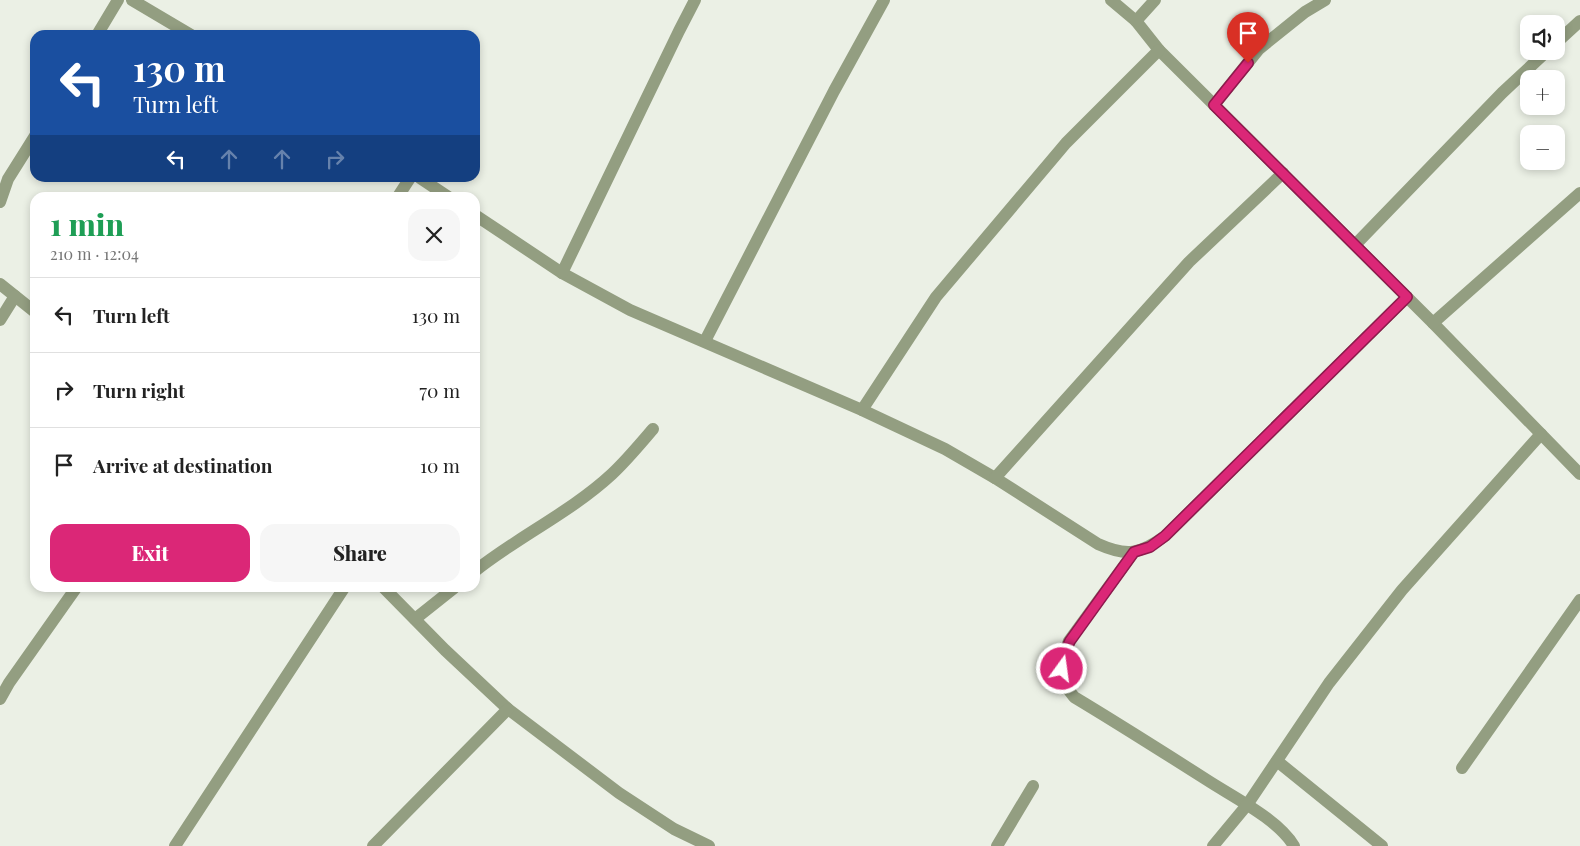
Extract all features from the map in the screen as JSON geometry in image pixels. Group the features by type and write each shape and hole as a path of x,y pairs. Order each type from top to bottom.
{"street":[{"path":"100,30 118,0"},
{"path":"132,0 183,30"},
{"path":"562,273 679,31 696,0"},
{"path":"705,341 834,91 884,0"},
{"path":"1112,0 1136,21 1159,50 1433,323 1580,474"},
{"path":"1136,21 1155,0"},
{"path":"1214,105 1259,49 1305,12 1325,0"},
{"path":"1565,35 1580,21"},
{"path":"862,410 936,298 1066,143 1159,50"},
{"path":"1355,246 1502,93 1537,60"},
{"path":"0,202 8,180 30,144"},
{"path":"995,478 1189,262 1283,173"},
{"path":"426,182 441,192"},
{"path":"1433,323 1580,193"},
{"path":"480,217 562,273 630,310 862,410 945,449 995,478 1098,544 1116,552 1134,552 1150,547 1165,536 1407,297"},
{"path":"0,284 30,308"},
{"path":"0,320 15,296"},
{"path":"480,567 499,552 576,502 612,474 653,429"},
{"path":"1213,846 1248,805 1329,683 1402,590 1541,434"},
{"path":"1134,552 1070,641 1064,654 1062,669 1064,684 1074,697 1248,805 1276,825 1294,846"},
{"path":"0,699 9,683 73,592"},
{"path":"175,846 341,592"},
{"path":"388,592 445,650 508,709 619,793 674,829 709,846"},
{"path":"415,619 449,592"},
{"path":"1462,768 1580,600"},
{"path":"373,846 508,709"},
{"path":"1277,762 1382,846"},
{"path":"997,846 1032,786"}],"route":[{"path":"1062,669 1064,654 1070,641 1134,552 1150,547 1165,536 1407,297 1214,105 1248,63"}]}
